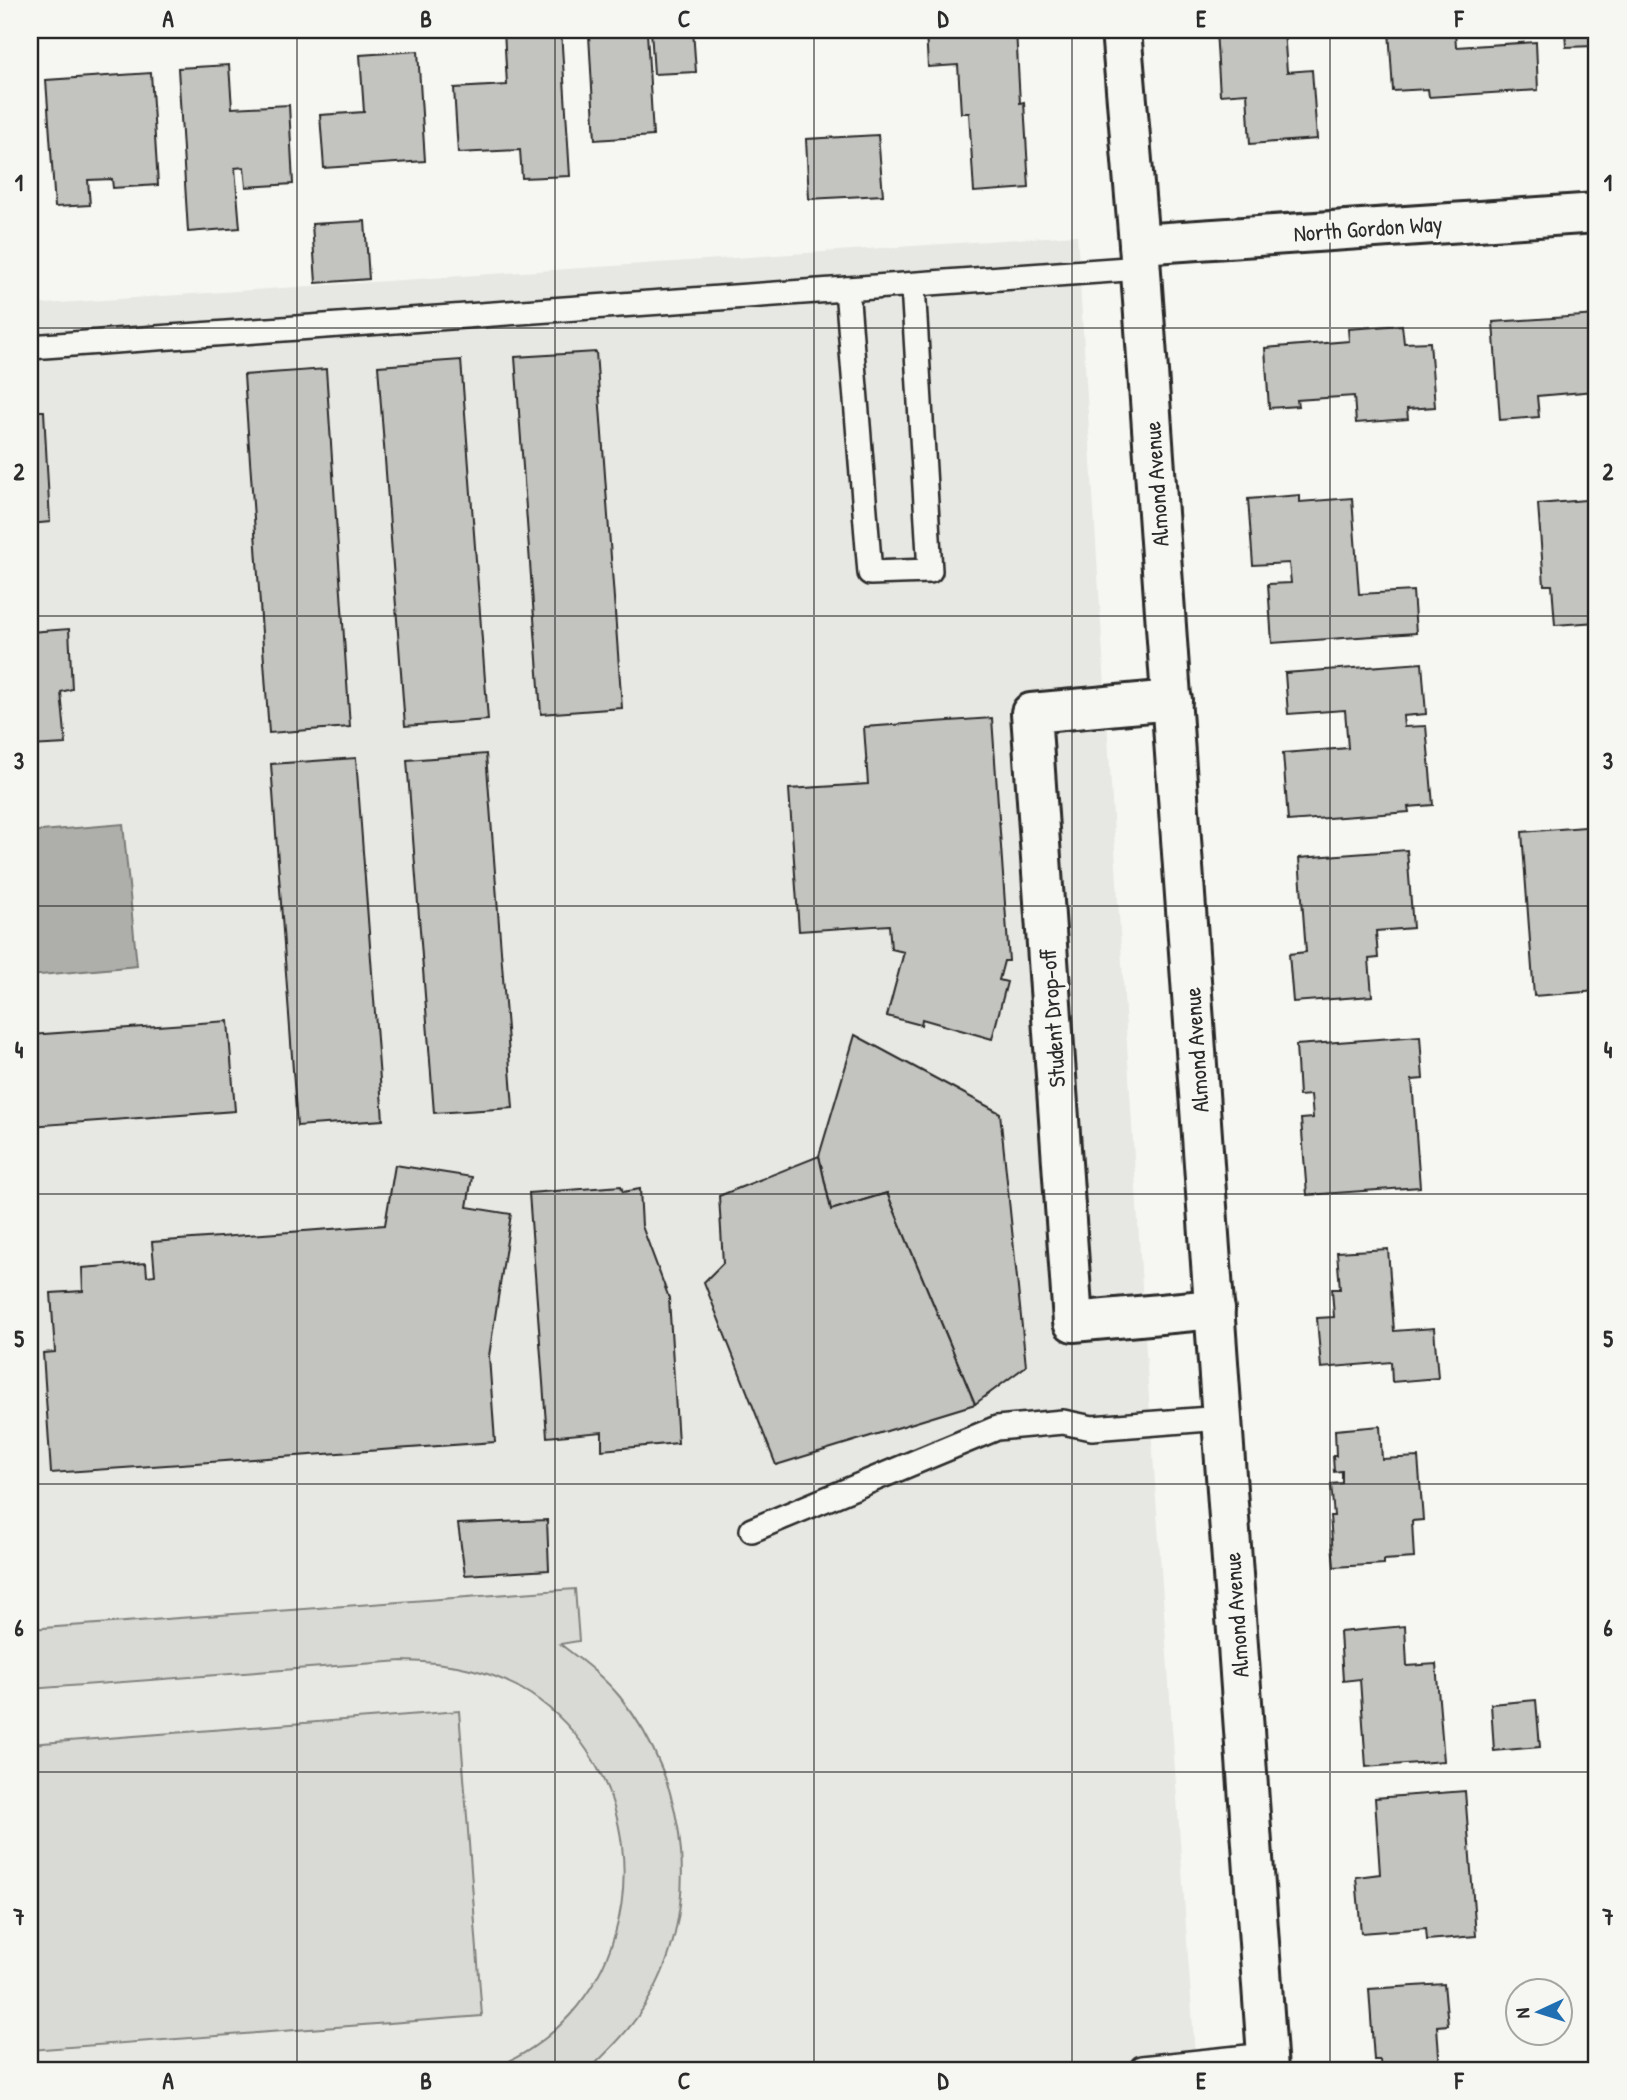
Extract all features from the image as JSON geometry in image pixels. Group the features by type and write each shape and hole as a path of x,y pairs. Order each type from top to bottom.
{"street":[{"name":"Almond Avenue","path":"1121,30 1140,256 1268,2063"},
{"name":"North Gordon Way","path":"1140,256 1597,213"},
{"name":"Student Drop-off","path":"1172,700 1031,713 1073,1322 1215,1309"}],"lane":[{"path":"30,347 913,285 1140,256"},
{"path":"847,289 870,573 930,571 913,285"},
{"path":"752,1530 998,1428 1063,1422 1092,1428 1222,1418"},
{"path":"1142,2070 1268,2063"}],"shaded area":[{"path":"1077,235 1148,1384 1196,2070 30,2070 30,305"},
{"path":"123,824 137,966 30,976 30,832"},
{"path":"575,1589 579,1641 560,1644 613,1689 644,1731 662,1769 674,1809 681,1850 681,1892 675,1933 662,1973 636,2018 589,2070 486,2070 510,2061 532,2048 570,2015 597,1977 615,1935 623,1891 622,1845 612,1802 593,1760 566,1724 530,1694 500,1678 468,1668 402,1661 30,1689 30,1629"},
{"path":"459,1711 482,2016 30,2050 30,1744"}],"building":[{"path":"504,30 561,30 570,176 522,178 520,150 458,153 454,88 507,85"},
{"path":"651,30 693,30 696,72 654,74"},
{"path":"926,30 1016,30 1029,188 974,192 969,113 961,113 958,65 928,67"},
{"path":"1216,30 1284,30 1287,72 1312,70 1317,139 1250,144 1247,93 1220,95"},
{"path":"1389,30 1455,30 1456,47 1536,42 1538,90 1429,97 1428,89 1393,91"},
{"path":"1565,30 1594,30 1595,46 1566,47"},
{"path":"647,32 653,136 595,140 589,35"},
{"path":"418,51 425,161 324,168 320,115 364,112 360,55"},
{"path":"229,65 232,108 289,105 293,184 246,187 244,167 235,168 240,228 188,232 178,68"},
{"path":"151,73 158,185 113,188 112,179 88,180 90,205 55,207 46,80"},
{"path":"878,135 883,195 809,199 806,139"},
{"path":"365,221 369,279 316,283 312,224"},
{"path":"1597,315 1595,391 1537,396 1539,417 1500,420 1493,322"},
{"path":"1402,325 1404,343 1430,342 1435,407 1407,409 1408,419 1356,423 1354,396 1297,400 1298,406 1269,408 1265,348 1349,341 1348,329"},
{"path":"596,352 622,708 541,714 515,357"},
{"path":"461,360 488,720 405,726 378,366"},
{"path":"326,369 350,727 269,733 244,375"},
{"path":"30,411 44,411 50,522 30,524"},
{"path":"1300,495 1300,502 1352,498 1359,594 1413,591 1416,633 1272,643 1268,584 1291,583 1289,563 1253,565 1248,499"},
{"path":"1597,499 1597,622 1555,625 1552,585 1544,585 1538,504"},
{"path":"69,629 72,689 61,692 66,744 30,746 30,632"},
{"path":"1422,663 1426,714 1403,716 1404,727 1426,726 1433,805 1408,807 1409,812 1288,821 1283,753 1348,748 1345,710 1288,714 1285,673"},
{"path":"992,718 1009,961 1004,961 999,980 1007,982 992,1039 922,1019 921,1025 887,1016 904,952 891,949 889,925 799,931 789,789 868,784 864,727"},
{"path":"486,754 513,1108 434,1113 407,760"},
{"path":"356,758 383,1120 297,1126 271,764"},
{"path":"1597,826 1597,991 1534,996 1522,832"},
{"path":"1407,850 1413,928 1376,931 1378,958 1369,959 1372,996 1293,1002 1289,954 1306,952 1299,858"},
{"path":"228,1021 235,1111 30,1126 30,1035"},
{"path":"855,1035 1000,1113 1026,1366 975,1404 887,1193 831,1210 819,1156"},
{"path":"1420,1036 1423,1079 1412,1080 1420,1187 1307,1195 1301,1119 1313,1118 1311,1095 1299,1096 1296,1045"},
{"path":"819,1156 831,1210 887,1193 975,1404 776,1465 704,1282 723,1263 719,1196"},
{"path":"395,1165 472,1177 467,1207 511,1214 489,1356 495,1442 51,1473 43,1353 55,1352 51,1293 83,1291 82,1268 146,1263 147,1276 155,1275 152,1242 385,1225"},
{"path":"621,1186 623,1192 640,1189 642,1226 669,1298 678,1443 602,1450 602,1432 547,1437 529,1193"},
{"path":"1388,1249 1394,1331 1434,1328 1438,1378 1392,1382 1391,1362 1321,1368 1317,1318 1334,1317 1332,1289 1340,1289 1337,1252"},
{"path":"1380,1426 1382,1459 1418,1457 1423,1520 1412,1521 1414,1558 1384,1560 1384,1564 1334,1567 1330,1516 1334,1516 1331,1484 1342,1483 1342,1471 1334,1472 1335,1430"},
{"path":"547,1520 549,1570 465,1575 458,1524"},
{"path":"1405,1626 1407,1666 1436,1664 1444,1761 1366,1767 1360,1679 1343,1681 1340,1632"},
{"path":"1536,1700 1540,1747 1494,1751 1491,1704"},
{"path":"1465,1791 1476,1936 1427,1940 1426,1928 1361,1933 1356,1877 1380,1874 1375,1798"},
{"path":"1444,1984 1448,2025 1437,2026 1440,2070 1381,2070 1380,2060 1374,2060 1369,1989"}]}
